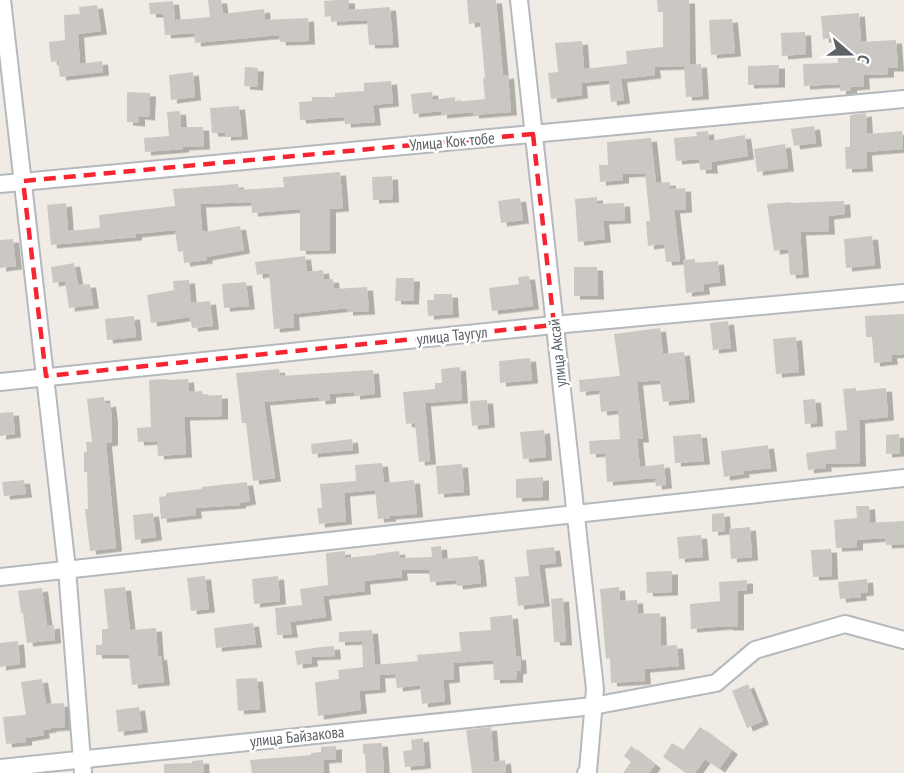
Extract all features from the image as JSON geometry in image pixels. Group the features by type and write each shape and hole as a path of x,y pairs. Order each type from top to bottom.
{"street":[{"path":"2,0 67,569 82,766"},
{"name":"улица Аксай","path":"519,0 594,689 588,771 586,773"},
{"name":"Улица Кок тобе","path":"0,184 904,99"},
{"name":"улица Таугул","path":"0,382 554,325 904,292"},
{"path":"0,577 904,478"},
{"name":"улица Байзакова","path":"0,768 82,766 593,706 716,683 755,650 845,624 904,640"}],"highlighted area":[{"path":"533,134 554,325 46,376 23,181"}],"building":[{"path":"208,0 221,0 223,14 264,9 265,20 308,18 309,41 280,42 279,35 195,43 194,33 165,35 163,14 150,14 149,3 173,1 175,20 210,17"},
{"path":"349,0 349,10 390,7 393,44 369,45 367,20 331,22 331,16 325,17 324,1"},
{"path":"467,0 496,0 503,76 508,75 511,112 441,115 441,111 413,114 411,94 432,92 433,100 455,97 455,102 485,99 480,22 469,24"},
{"path":"657,0 689,0 690,65 701,64 703,96 686,97 684,66 654,67 655,75 621,79 624,100 611,102 609,80 581,83 582,95 551,99 548,73 558,72 555,43 582,41 584,69 627,64 626,51 663,47 663,12 658,12"},
{"path":"97,5 101,31 78,34 80,64 102,61 103,72 60,77 58,61 51,62 49,42 65,40 64,15 80,14 79,7"},
{"path":"859,13 861,42 896,40 898,68 888,68 888,74 863,75 864,86 851,87 851,90 840,91 840,84 804,86 803,64 838,63 837,38 823,39 821,16"},
{"path":"732,19 735,53 711,55 709,20"},
{"path":"805,32 806,54 782,56 781,33"},
{"path":"779,65 779,84 748,85 748,66"},
{"path":"245,67 258,68 257,87 244,86"},
{"path":"193,72 195,97 171,100 169,75"},
{"path":"391,81 393,103 373,105 375,122 345,124 344,117 300,120 299,102 312,101 312,97 335,97 335,93 364,91 364,83"},
{"path":"127,92 150,93 149,117 139,116 139,123 127,122"},
{"path":"239,106 242,136 225,137 225,133 212,133 210,108"},
{"path":"180,111 181,127 203,127 204,146 145,152 144,138 169,136 167,112"},
{"path":"866,113 867,134 902,131 903,149 866,152 867,168 846,169 845,147 850,147 850,115"},
{"path":"814,126 816,143 794,146 791,129"},
{"path":"708,131 709,141 745,135 748,156 711,162 712,170 700,170 699,159 676,161 674,138 697,136 696,132"},
{"path":"651,138 656,183 670,182 670,189 685,188 686,209 674,210 680,261 666,262 664,244 648,246 646,221 650,221 645,173 623,174 623,180 600,182 599,165 608,165 607,142"},
{"path":"785,144 788,168 757,172 754,149"},
{"path":"340,172 343,208 330,209 330,250 300,251 300,209 252,213 251,202 200,204 202,230 204,232 240,226 244,250 206,257 207,260 184,263 183,251 178,252 175,230 136,234 136,237 51,245 47,205 66,203 68,231 100,228 99,215 175,206 173,189 238,184 239,190 284,187 283,177"},
{"path":"392,176 393,199 373,200 372,177"},
{"path":"597,197 597,204 624,203 625,220 603,221 605,239 578,242 575,199"},
{"path":"520,198 523,220 501,223 498,201"},
{"path":"844,201 845,214 828,216 829,231 800,232 803,274 790,275 788,249 774,251 767,204"},
{"path":"872,236 875,265 846,268 844,239"},
{"path":"13,239 16,266 0,268 0,240"},
{"path":"305,256 307,272 323,270 324,280 333,279 334,289 367,287 369,311 347,312 347,308 293,314 294,327 274,329 269,273 257,275 255,262"},
{"path":"695,259 695,263 718,261 720,282 703,284 704,291 686,293 683,260"},
{"path":"74,263 78,285 90,284 93,305 69,308 65,281 53,283 51,267"},
{"path":"574,267 597,267 598,296 574,296"},
{"path":"529,276 533,306 492,311 489,288 519,284 518,277"},
{"path":"396,278 414,278 413,301 395,301"},
{"path":"189,280 191,303 210,301 213,326 192,328 190,317 151,323 147,295 174,290 173,281"},
{"path":"246,282 249,306 224,308 222,284"},
{"path":"434,294 452,294 453,314 428,316 427,300 434,300"},
{"path":"904,314 904,354 891,355 892,361 874,363 872,337 866,337 865,316"},
{"path":"134,316 136,337 107,340 105,319"},
{"path":"728,321 731,348 713,350 710,323"},
{"path":"660,328 663,354 684,352 689,399 663,402 660,380 637,382 643,439 637,439 640,467 664,464 666,485 656,486 655,478 607,482 605,453 590,454 589,441 620,439 618,410 601,412 599,390 580,392 579,380 620,376 614,334"},
{"path":"796,337 799,372 776,374 773,339"},
{"path":"530,358 532,380 500,383 499,361"},
{"path":"460,367 462,400 425,403 430,461 419,462 415,423 406,424 403,392 435,389 435,383 442,383 441,369"},
{"path":"279,369 280,376 373,370 375,394 354,396 354,392 330,394 330,400 320,401 319,397 264,402 275,478 253,481 246,423 242,423 236,373"},
{"path":"188,379 189,392 202,391 203,396 222,395 222,416 184,417 186,454 158,456 157,441 138,442 137,428 151,427 149,380"},
{"path":"856,388 856,391 886,388 888,417 859,420 860,463 825,464 826,468 808,470 806,453 836,449 835,431 847,430 843,389"},
{"path":"104,397 105,404 110,403 112,419 112,442 106,443 116,548 90,551 85,509 88,509 87,472 84,472 86,442 92,442 87,399"},
{"path":"815,399 817,423 805,424 803,400"},
{"path":"487,400 489,424 472,426 470,401"},
{"path":"13,412 15,434 0,436 0,413"},
{"path":"544,430 546,457 523,459 520,432"},
{"path":"701,434 704,461 675,463 673,436"},
{"path":"899,434 900,453 886,454 886,435"},
{"path":"352,439 353,450 312,454 311,444"},
{"path":"768,445 771,468 743,471 744,474 724,477 721,451"},
{"path":"382,463 384,483 414,480 417,514 378,519 375,490 344,493 346,521 319,524 317,508 322,508 320,484 356,481 355,465"},
{"path":"462,464 464,492 438,494 436,466"},
{"path":"543,477 543,497 516,498 516,479"},
{"path":"24,480 26,494 4,496 2,482"},
{"path":"247,482 250,501 240,503 240,505 195,508 196,515 161,519 159,497 166,496 166,493"},
{"path":"856,506 869,506 870,523 904,521 904,544 886,545 885,538 857,540 857,547 836,548 834,520 857,518"},
{"path":"153,513 156,537 135,540 133,515"},
{"path":"724,513 725,531 712,532 712,514"},
{"path":"750,527 752,557 731,559 729,529"},
{"path":"701,535 703,557 679,559 677,537"},
{"path":"441,546 442,559 478,556 481,583 457,586 456,580 430,582 429,570 401,570 402,577 364,581 365,591 323,596 326,617 290,622 292,634 277,635 275,608 302,605 300,589 328,585 326,553 345,551 345,558 399,551 400,558 432,557 431,547"},
{"path":"554,547 556,563 539,565 544,603 518,606 515,577 529,576 526,550"},
{"path":"831,549 832,576 813,577 811,550"},
{"path":"672,571 672,592 647,593 646,572"},
{"path":"205,576 209,609 191,611 187,578"},
{"path":"278,576 280,601 254,604 252,579"},
{"path":"867,579 868,592 860,593 861,597 840,599 838,582"},
{"path":"747,580 747,590 738,591 738,627 691,629 690,604 720,601 719,582"},
{"path":"125,587 130,630 156,628 158,657 161,656 164,682 132,685 129,655 96,655 96,645 102,645 102,629 108,629 104,589"},
{"path":"619,587 620,601 637,600 638,614 660,613 661,646 677,645 679,666 644,669 645,681 611,683 610,658 606,659 600,589"},
{"path":"42,588 47,626 54,625 55,640 27,643 18,591"},
{"path":"563,598 566,642 554,642 551,599"},
{"path":"512,615 516,657 520,656 521,670 517,671 517,679 494,680 493,660 453,663 454,679 443,680 445,701 422,704 420,685 397,688 395,674 379,675 380,689 359,691 361,710 318,716 315,682 339,679 338,670 363,667 362,641 339,642 339,632 372,630 375,665 418,661 417,655 461,651 459,632 491,630 490,617"},
{"path":"253,623 256,644 216,648 214,628"},
{"path":"18,641 20,664 0,667 0,643"},
{"path":"334,646 335,656 311,657 312,663 297,665 295,651"},
{"path":"257,678 260,709 238,711 236,679"},
{"path":"42,679 46,704 64,703 65,727 43,730 44,735 26,738 26,742 6,744 3,717 26,715 21,682"},
{"path":"748,684 763,721 747,728 732,691"},
{"path":"139,707 142,729 118,732 116,710"},
{"path":"491,727 494,762 505,760 506,773 472,773 466,730"},
{"path":"700,727 732,751 719,769 705,759 695,773 686,773 663,757 672,743 683,750"},
{"path":"423,738 425,765 405,767 403,751 412,750 411,740"},
{"path":"382,743 384,773 366,773 363,744"},
{"path":"336,746 336,759 323,760 324,773 252,773 250,760 311,755 311,753 321,752 321,747"},
{"path":"631,746 655,765 649,773 623,773 631,762 624,756"},
{"path":"203,760 204,773 164,773 164,764 192,763 192,761"}]}
